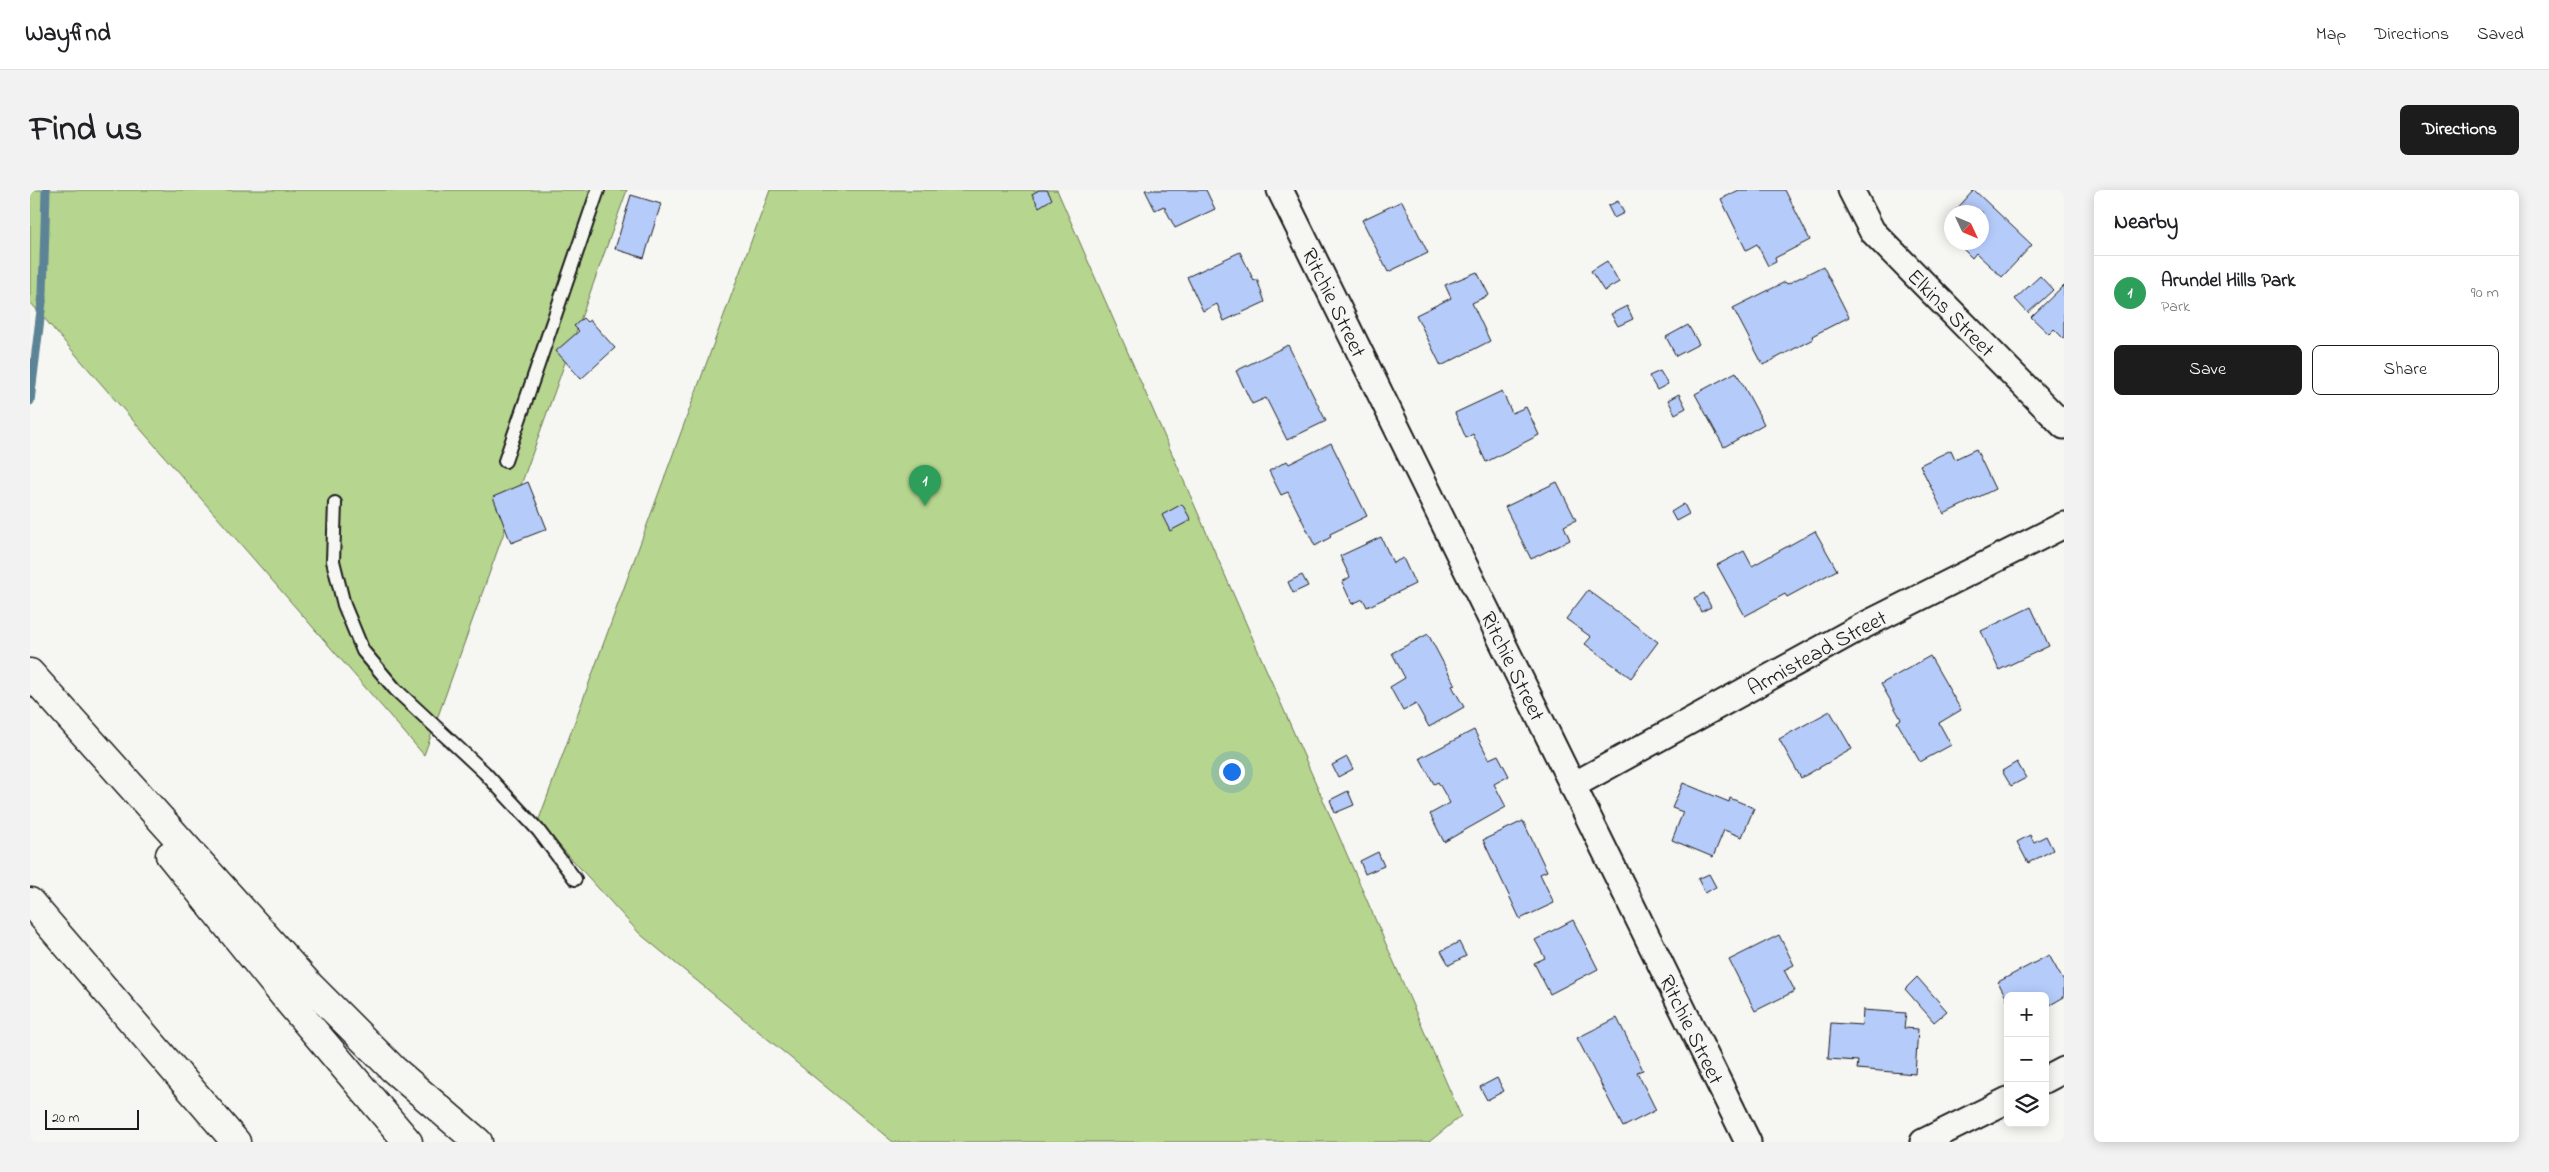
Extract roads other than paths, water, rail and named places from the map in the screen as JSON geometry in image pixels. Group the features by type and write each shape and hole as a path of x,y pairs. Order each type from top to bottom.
{"highway":[{"path":"30,673 311,987 393,1069 478,1142"},
{"path":"30,681 290,1003 408,1142"},
{"path":"30,902 236,1142"}],"street":[{"name":"Ritchie Street","path":"1280,190 1748,1142"},
{"name":"Elkins Street","path":"1851,190 1872,230 2064,426"},
{"name":"Armistead Street","path":"1572,786 1857,629 2064,525"},
{"path":"2049,1078 2064,1070"},
{"path":"1923,1142 2004,1102"}],"lane":[{"path":"505,461 598,190"},
{"path":"335,503 333,562 344,605 363,651 395,689 484,772 538,830 575,879"}],"waterway":[{"path":"30,401 43,294 46,190"}],"place":[{"name":"Arundel Hills Park","path":"925,506"}]}
